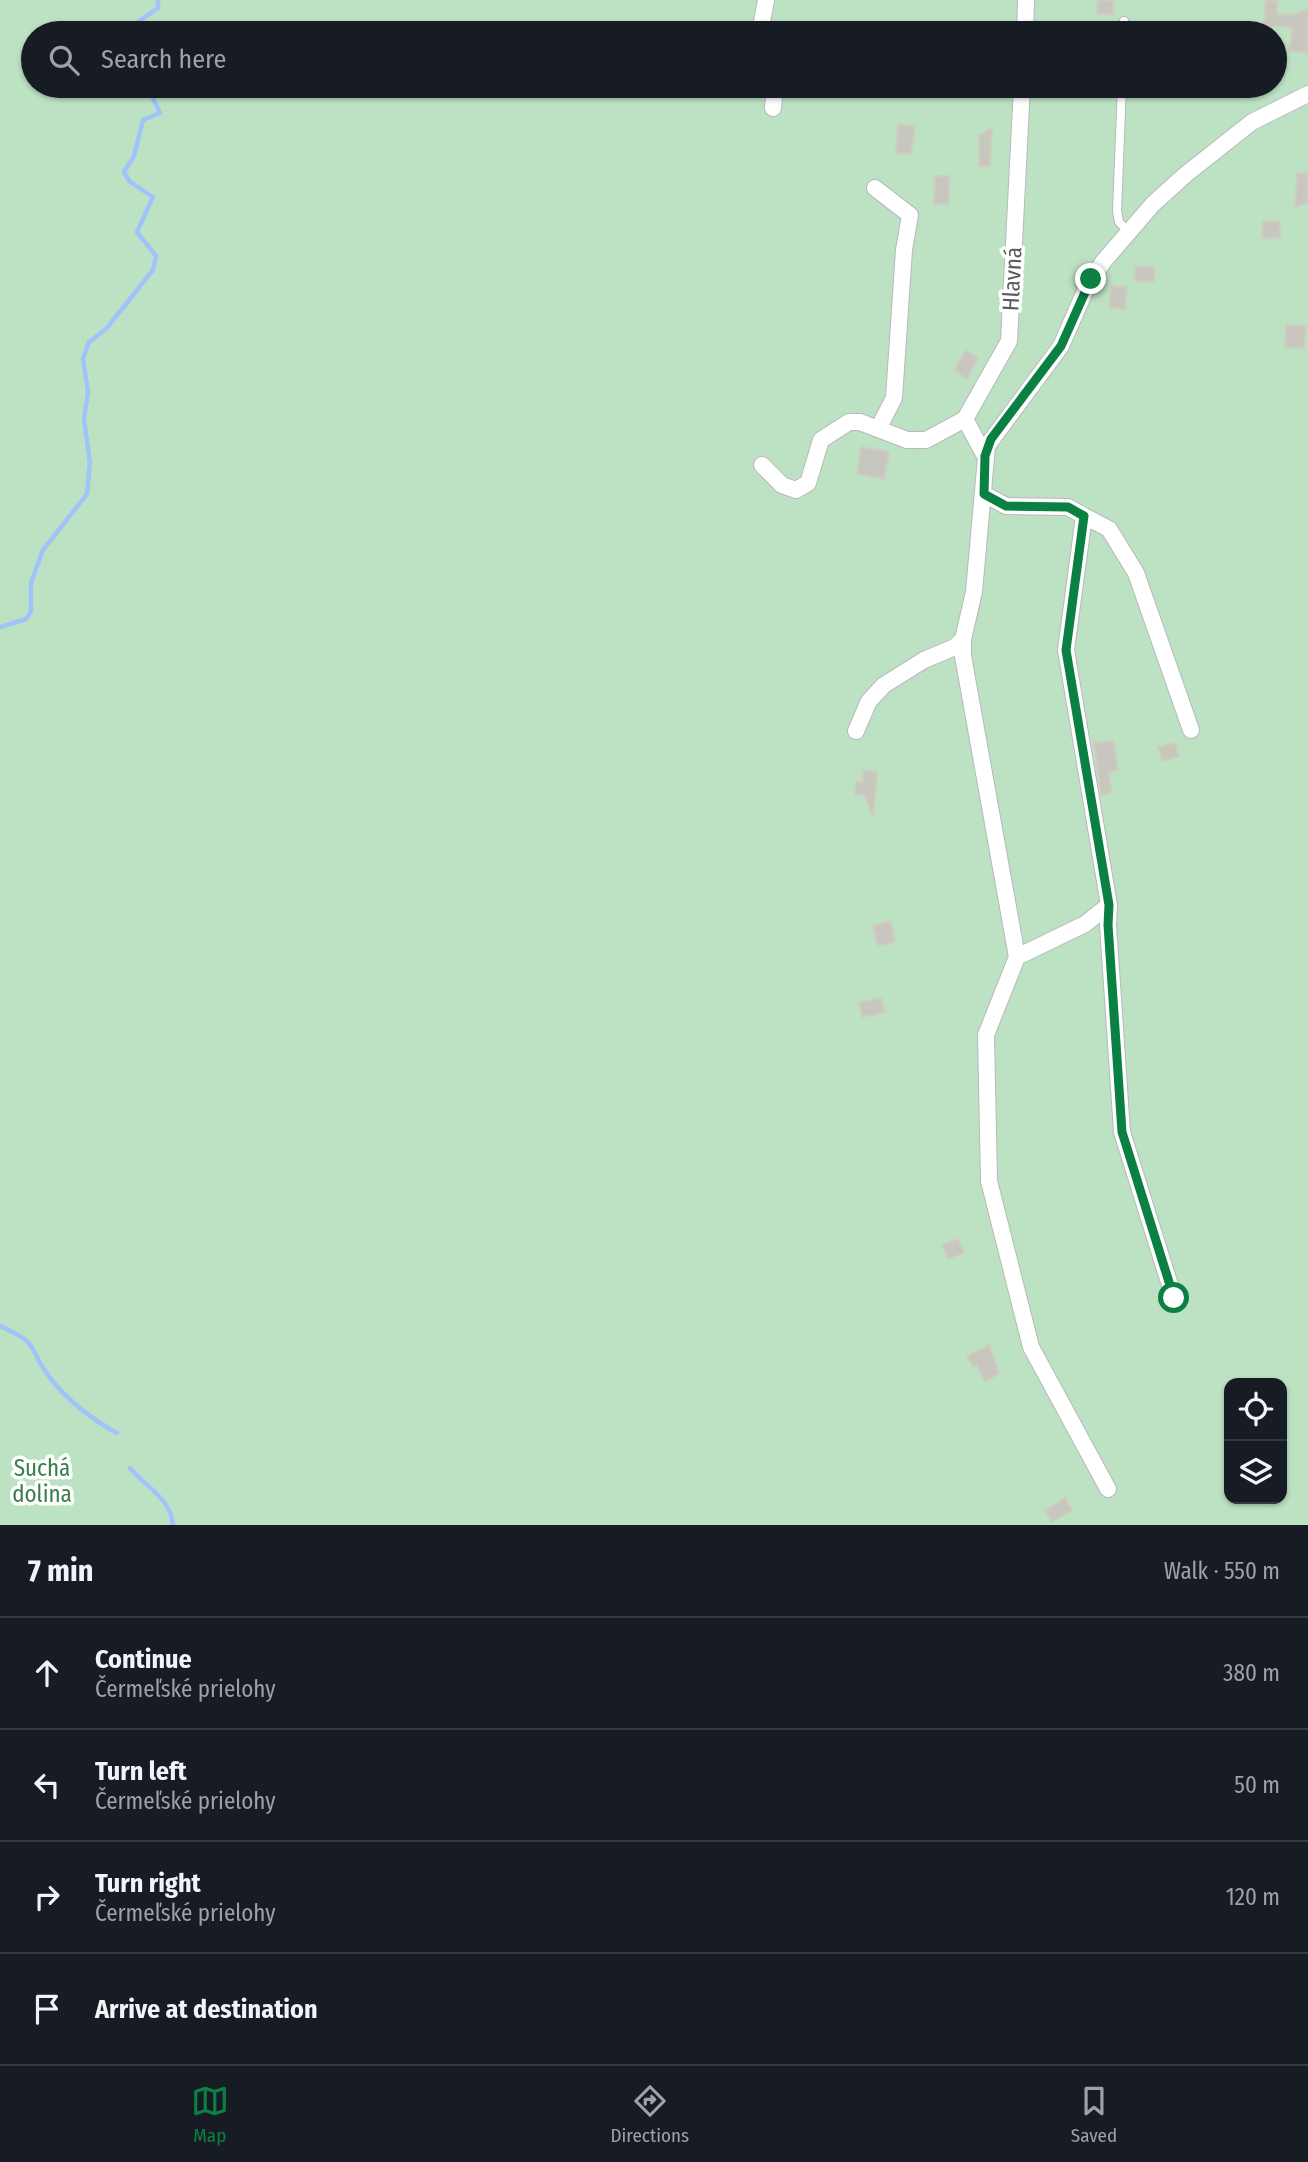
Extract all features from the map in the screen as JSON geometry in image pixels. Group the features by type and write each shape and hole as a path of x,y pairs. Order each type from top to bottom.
{"street":[{"path":"762,21 766,0"},
{"path":"1025,21 1026,0"},
{"path":"1108,1489 1031,1347 989,1181 986,1035 1017,957 963,656 963,639 974,592 985,456 991,439 1061,346 1091,279 1128,231 1177,182 1252,122 1308,94"},
{"path":"773,108 774,98"},
{"name":"Hlavná","path":"965,419 1009,341 1021,98"},
{"path":"875,188 910,215 904,250 894,398 878,429"},
{"path":"762,465 782,485 796,491 808,483 821,440 849,422 860,422 907,440 926,440 965,419 985,456"},
{"path":"984,494 1006,506 1068,507 1109,530 1136,573 1191,730"},
{"path":"1084,516 1066,650 1109,905 1108,925 1122,1132 1174,1298"},
{"path":"856,731 869,701 884,685 924,660 955,647 963,639"},
{"path":"1017,957 1085,924 1109,905"}],"lane":[{"path":"1122,98 1118,211 1119,222 1128,231"}],"green space":[{"name":"Suchá dolina","path":"0,0 1308,0 1308,1525 0,1525"}],"building":[{"path":"1098,0 1113,0 1114,15 1097,14"},
{"path":"1266,0 1278,1 1277,14 1292,15 1308,10 1308,53 1289,51 1293,28 1287,27 1287,21 1264,21"},
{"path":"898,125 915,126 911,153 896,153"},
{"path":"992,128 990,166 979,166 979,135"},
{"path":"1297,173 1308,174 1308,202 1295,208"},
{"path":"935,176 949,176 949,204 934,204"},
{"path":"1263,221 1280,222 1280,238 1262,238"},
{"path":"1135,266 1154,267 1154,281 1135,281"},
{"path":"1111,286 1127,287 1125,309 1109,308"},
{"path":"1286,325 1306,326 1304,348 1285,347"},
{"path":"966,350 978,358 967,379 954,370"},
{"path":"861,447 889,452 884,479 857,474"},
{"path":"1113,741 1118,770 1108,772 1112,792 1101,795 1094,743"},
{"path":"1175,743 1179,757 1162,761 1158,747"},
{"path":"863,771 877,772 873,816 864,795 855,794 856,781 863,782"},
{"path":"891,921 895,942 878,946 873,926"},
{"path":"881,998 885,1012 862,1017 859,1003"},
{"path":"958,1239 964,1253 948,1259 942,1245"},
{"path":"989,1345 999,1374 985,1381 977,1365 973,1367 967,1356"},
{"path":"1065,1498 1072,1510 1052,1522 1045,1511"}],"waterway":[{"path":"139,21 158,8 158,0"},
{"path":"0,627 26,619 31,612 31,583 43,550 87,494 90,463 84,419 88,392 83,359 89,342 106,329 153,270 156,256 137,232 153,197 129,181 124,172 134,156 143,120 160,113 153,98"},
{"path":"0,1326 14,1332 28,1343 50,1378 72,1402 117,1433"},
{"path":"130,1468 162,1500 168,1508 173,1525"}],"route":[{"path":"1091,279 1061,346 987,446 984,494 1006,506 1068,507 1084,516 1066,650 1109,905 1108,925 1122,1132 1174,1298"}]}
